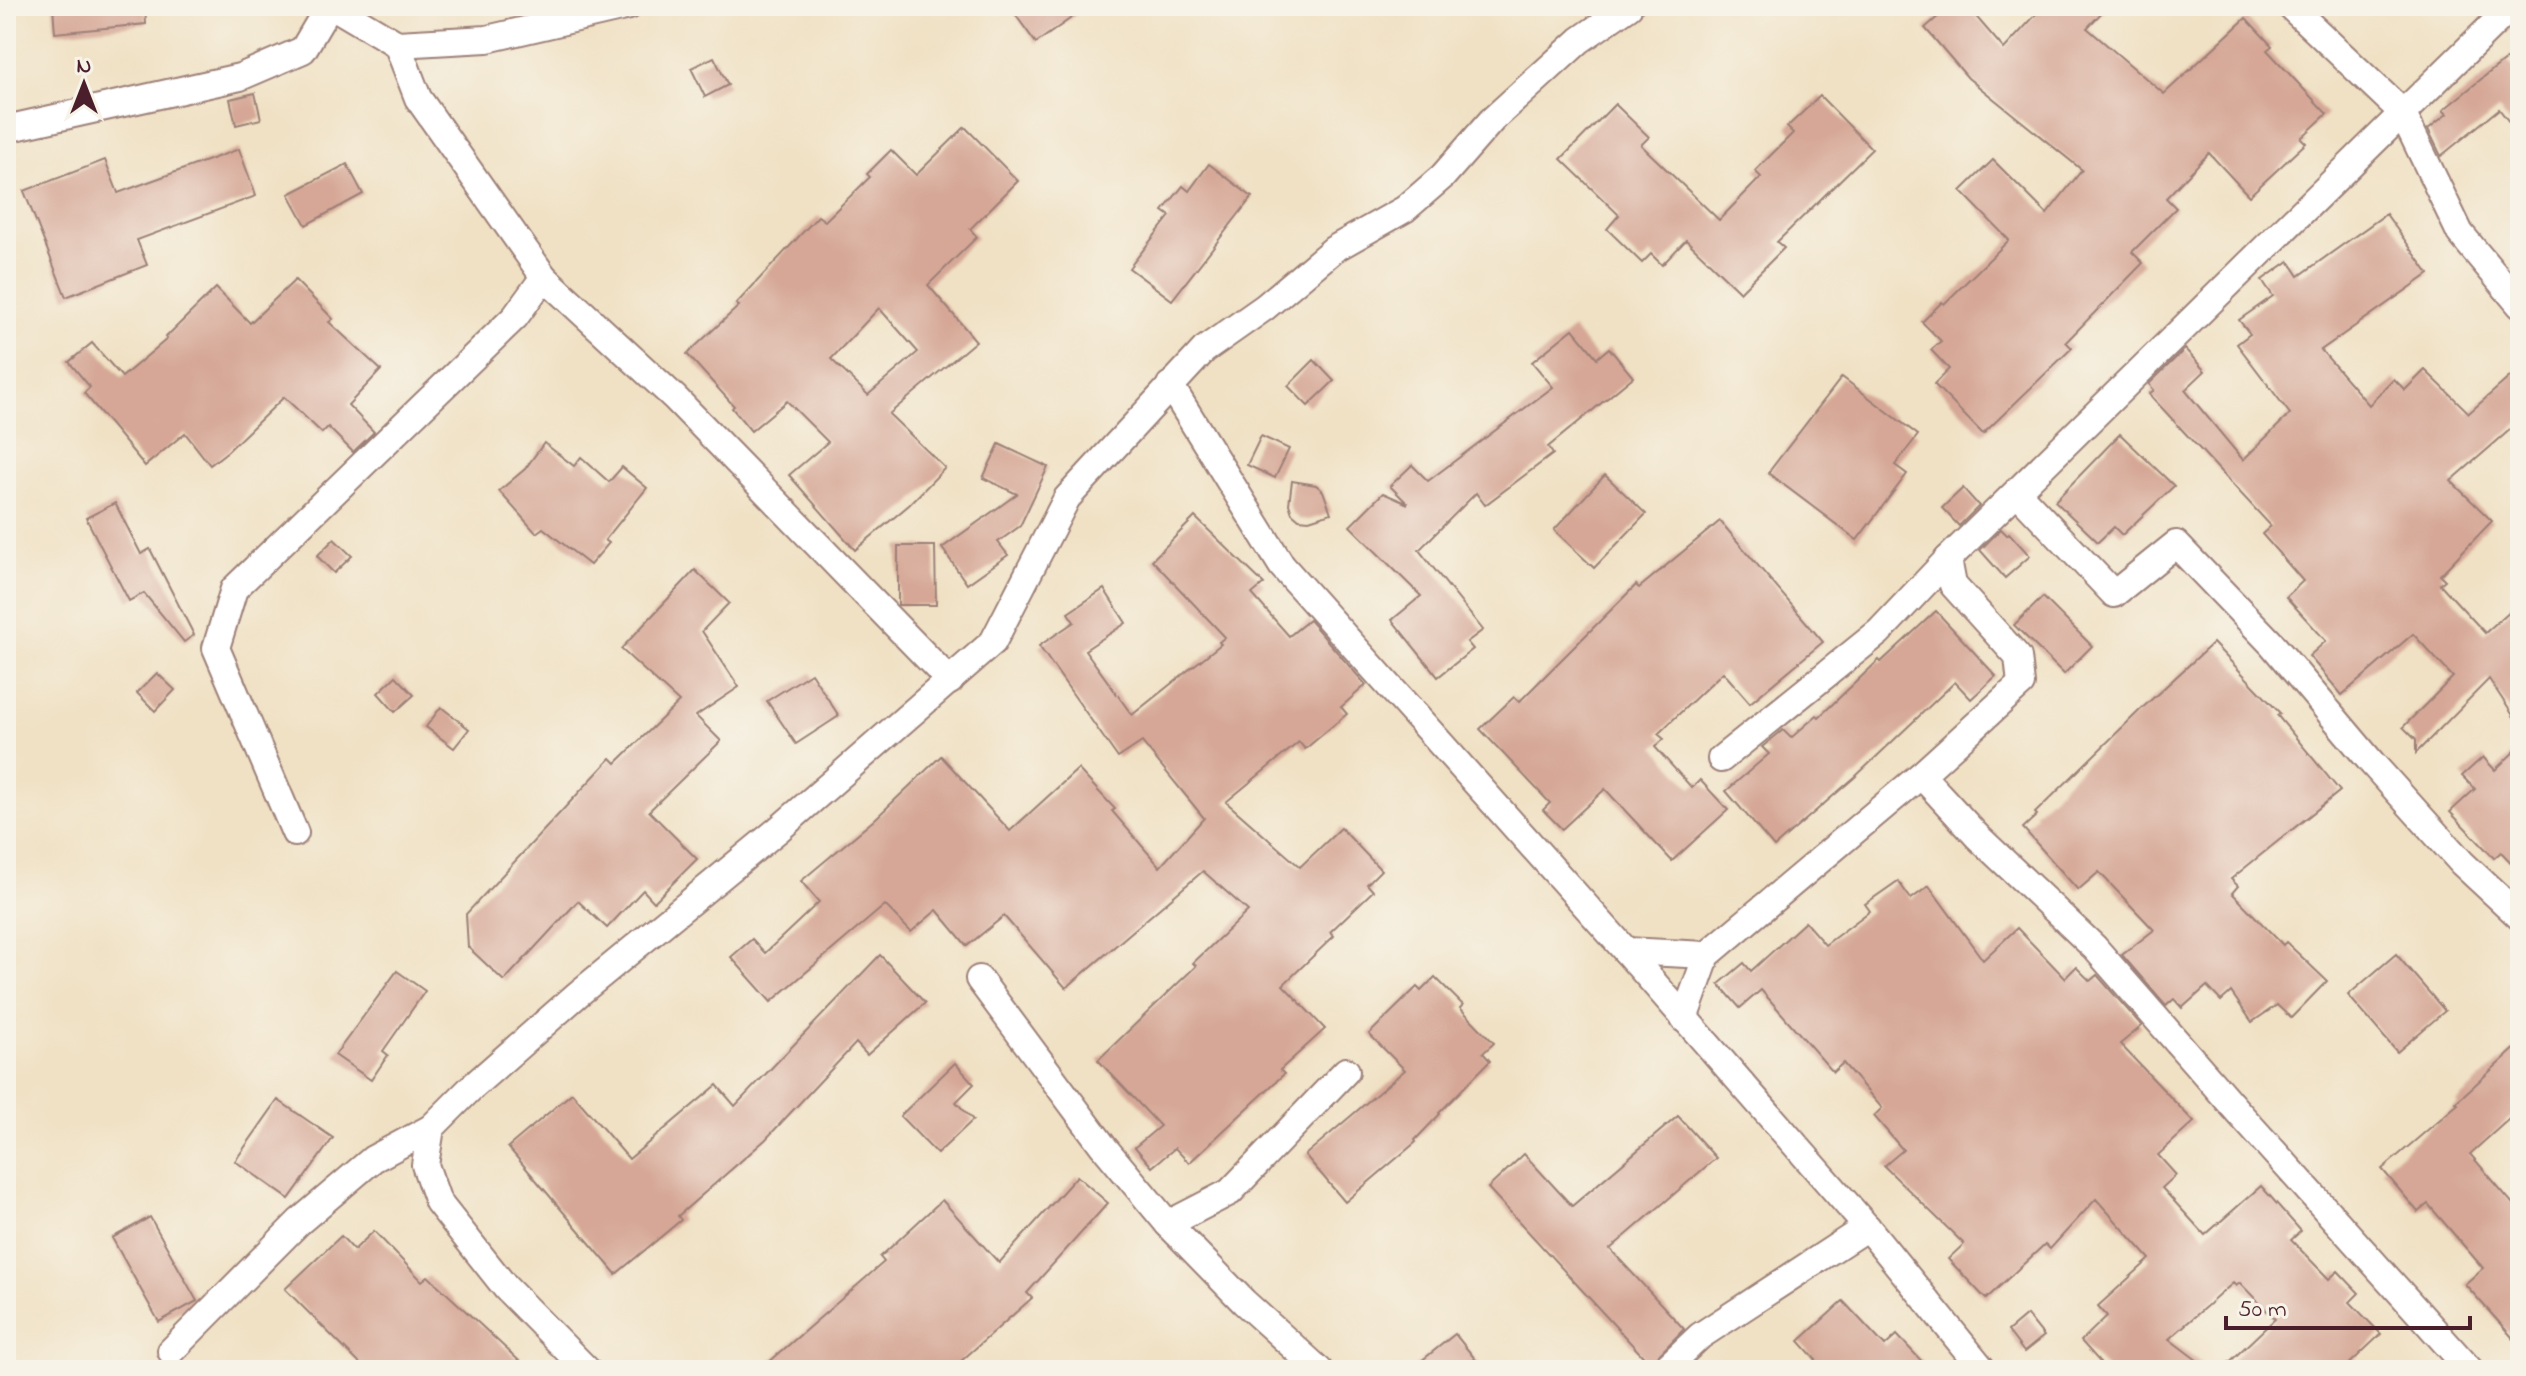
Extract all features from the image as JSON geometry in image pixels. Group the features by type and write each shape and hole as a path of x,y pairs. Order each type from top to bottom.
{"street":[{"path":"6,129 240,77 303,50 331,6 397,44 487,39 629,6"},
{"path":"171,1351 299,1222 373,1159 431,1128 471,1088 578,994 779,829 993,642 1067,498 1204,350 1265,307 1334,249 1405,209 1443,176 1492,120 1580,40 1629,6"},
{"path":"2290,6 2402,112 2460,233 2520,305"},
{"path":"1721,759 1879,632 1948,559 2512,6"},
{"path":"397,44 418,98 544,277 675,398 950,681"},
{"path":"295,833 216,648 234,589 515,317 544,277"},
{"path":"1170,385 1282,566 1626,951 1867,1227 1983,1370"},
{"path":"2017,492 2114,594 2176,544 2271,643 2372,763 2462,863 2520,917"},
{"path":"1684,1019 1707,955 1921,775 2021,684 2018,657 1953,585 1948,559"},
{"path":"1921,775 1977,836 2095,948 2470,1370"},
{"path":"1626,951 1707,955"},
{"path":"979,979 1103,1146 1168,1224 1244,1302 1319,1370"},
{"path":"1168,1224 1230,1192 1346,1071"},
{"path":"431,1128 425,1165 438,1202 506,1288 587,1370"},
{"path":"1664,1370 1700,1336 1867,1227"}],"building":[{"path":"53,6 145,6 146,24 55,33"},
{"path":"1009,6 1088,6 1036,43"},
{"path":"1950,6 1967,6 2004,49 2044,6 2108,6 2087,28 2164,94 2246,18 2272,46 2267,50 2327,114 2301,138 2306,143 2249,196 2209,153 2166,198 2176,208 2132,252 2143,263 2066,342 2072,348 1983,434 1934,384 1949,369 1931,350 1941,341 1922,322 2009,240 1961,191 1993,160 2047,214 2082,170 1968,78 1925,28"},
{"path":"714,57 728,85 705,97 691,68"},
{"path":"2506,59 2520,75 2520,136 2499,109 2441,156 2428,129 2447,114 2443,110"},
{"path":"255,93 261,119 236,125 230,99"},
{"path":"1820,96 1872,149 1777,242 1784,248 1740,292 1686,240 1662,265 1651,254 1642,263 1607,229 1619,215 1561,159 1615,104 1649,137 1641,145 1719,220 1761,177 1755,171 1793,133 1787,127"},
{"path":"965,127 1018,181 970,229 977,237 928,285 976,341 889,414 945,468 909,505 855,550 789,475 828,442 787,401 751,431 732,408 734,406 687,354 739,306 736,304 818,216 825,221 870,177 867,174 891,150 916,175","holes":["879,308 918,352 868,395 831,359"]},
{"path":"239,149 256,196 137,240 147,265 66,297 24,191 105,160 118,193"},
{"path":"347,164 363,194 306,225 289,194"},
{"path":"1209,164 1252,197 1172,300 1129,268 1170,216 1163,211 1183,186 1189,191"},
{"path":"2386,214 2429,274 2321,350 2369,405 2394,379 2405,390 2425,370 2469,413 2520,368 2520,421 2451,481 2492,521 2440,575 2445,580 2440,584 2485,633 2520,602 2520,726 2489,679 2416,753 2416,740 2403,727 2453,677 2413,634 2342,695 2309,656 2326,641 2286,597 2303,581 2262,534 2271,526 2149,394 2154,390 2149,384 2185,349 2205,371 2185,390 2243,460 2290,414 2237,344 2250,334 2239,320 2273,296 2262,280 2289,261 2299,276"},
{"path":"295,280 333,319 329,322 381,370 348,405 374,432 353,452 328,427 322,433 284,397 210,465 185,433 145,466 84,393 90,387 69,362 92,343 122,377 167,339 216,288 250,323"},
{"path":"1573,329 1597,358 1609,348 1633,377 1548,447 1553,454 1485,505 1476,493 1419,550 1483,630 1467,642 1473,649 1438,677 1392,620 1421,596 1350,526 1383,493 1408,504 1390,486 1412,465 1428,481 1553,387 1532,362"},
{"path":"1314,360 1334,381 1308,406 1288,386"},
{"path":"1842,377 1918,435 1895,465 1907,474 1857,540 1768,473"},
{"path":"2120,434 2174,486 2122,535 2114,527 2098,542 2055,501"},
{"path":"1261,436 1289,449 1275,478 1247,465"},
{"path":"544,443 574,466 581,457 609,482 622,467 647,488 605,540 609,543 590,565 543,528 536,533 499,491 525,469"},
{"path":"999,444 1048,467 1020,526 998,542 1008,555 967,584 942,548 1017,494 983,478"},
{"path":"1605,475 1646,514 1594,568 1554,530"},
{"path":"1292,481 1316,485 1323,491 1331,513 1309,520 1299,519 1292,513 1289,504"},
{"path":"1963,488 1979,506 1959,526 1942,508"},
{"path":"115,503 141,554 150,549 194,635 184,642 144,593 129,601 86,518"},
{"path":"1195,517 1264,584 1252,594 1289,636 1309,620 1366,685 1341,707 1347,714 1305,749 1299,742 1226,802 1300,867 1341,828 1381,870 1367,884 1373,891 1330,932 1334,936 1283,985 1325,1029 1280,1070 1284,1074 1189,1163 1175,1148 1152,1167 1135,1147 1160,1126 1098,1060 1248,911 1203,871 1066,988 1004,916 967,946 937,910 911,932 885,905 771,1002 731,957 752,939 765,953 819,902 801,881 874,820 941,756 1010,831 1078,769 1115,809 1112,811 1160,867 1204,818 1142,742 1118,758 1039,646 1074,622 1068,613 1104,589 1126,623 1085,650 1132,715 1221,644 1219,642 1225,637 1152,560"},
{"path":"1720,521 1823,642 1750,703 1723,672 1658,734 1664,739 1655,747 1692,788 1700,780 1728,810 1672,861 1605,789 1562,829 1543,810 1550,803 1480,729 1514,697 1519,702 1636,585 1639,588"},
{"path":"2001,529 2007,535 2009,533 2030,556 2005,578 1980,550"},
{"path":"334,539 352,556 334,573 317,556"},
{"path":"898,546 935,546 936,605 898,605"},
{"path":"695,570 729,603 702,631 739,687 696,716 721,741 649,811 697,859 654,902 643,890 607,928 578,901 504,981 468,947 466,914 611,758 616,763 679,702 621,649"},
{"path":"2043,597 2092,646 2064,674 2014,625"},
{"path":"1936,611 1996,676 1971,699 1955,682 1855,777 1774,847 1726,791 1769,754 1762,747 1783,730 1791,738 1817,715 1819,717"},
{"path":"2213,643 2280,713 2277,715 2340,791 2231,879 2238,886 2232,893 2283,945 2286,942 2327,981 2291,1018 2277,1005 2252,1022 2231,992 2221,1001 2207,986 2182,1008 2174,999 2166,1006 2122,955 2154,930 2099,872 2078,890 2023,828 2139,711"},
{"path":"157,673 175,690 155,711 137,693"},
{"path":"811,673 839,716 796,744 767,701"},
{"path":"396,676 414,695 395,712 378,693"},
{"path":"441,707 469,729 454,748 426,727"},
{"path":"2520,746 2520,872 2501,852 2494,858 2450,812 2475,789 2462,776 2483,757 2495,770"},
{"path":"1898,881 1911,899 1929,886 1983,960 2017,928 2065,978 2076,967 2090,981 2097,975 2142,1026 2120,1044 2194,1122 2158,1155 2176,1175 2162,1188 2205,1235 2261,1186 2301,1231 2291,1240 2329,1279 2338,1271 2359,1293 2350,1302 2381,1334 2343,1370 2221,1370 2275,1319 2240,1283 2236,1286 2233,1283 2169,1339 2210,1370 2107,1370 2081,1341 2107,1316 2098,1306 2150,1259 2096,1199 2050,1249 2045,1244 1986,1299 1948,1259 1964,1244 1884,1166 1903,1150 1874,1116 1882,1108 1843,1063 1833,1072 1761,990 1740,1008 1719,984 1744,963 1751,971 1805,922 1825,945 1870,911 1865,904"},
{"path":"2396,954 2445,1011 2397,1052 2348,995"},
{"path":"880,955 925,1003 867,1055 856,1043 765,1140 678,1216 681,1220 616,1274 508,1147 572,1093 629,1159 717,1085 735,1106"},
{"path":"397,971 425,991 383,1051 388,1055 371,1080 335,1055"},
{"path":"1435,977 1494,1043 1483,1053 1490,1061 1439,1113 1416,1142 1345,1202 1305,1155 1405,1070 1369,1034 1417,987 1421,991"},
{"path":"2520,1044 2520,1109 2470,1154 2520,1212 2520,1346 2465,1284 2483,1268 2428,1204 2418,1212 2382,1169 2458,1104 2456,1102"},
{"path":"955,1063 974,1084 956,1102 973,1120 937,1154 900,1116"},
{"path":"278,1100 333,1138 289,1199 235,1161"},
{"path":"1678,1116 1716,1158 1610,1249 1684,1329 1650,1364 1488,1188 1524,1154 1572,1206"},
{"path":"1077,1176 1108,1203 1027,1293 1032,1298 951,1370 760,1370 884,1262 880,1257 942,1200 999,1263"},
{"path":"150,1217 197,1301 159,1322 112,1238"},
{"path":"374,1231 422,1281 428,1276 529,1370 366,1370 285,1289 341,1236 354,1250"},
{"path":"1843,1301 1885,1346 1897,1335 1930,1370 1825,1370 1799,1341"},
{"path":"2027,1315 2044,1336 2024,1352 2008,1331"},
{"path":"1455,1334 1484,1370 1410,1370"}]}
